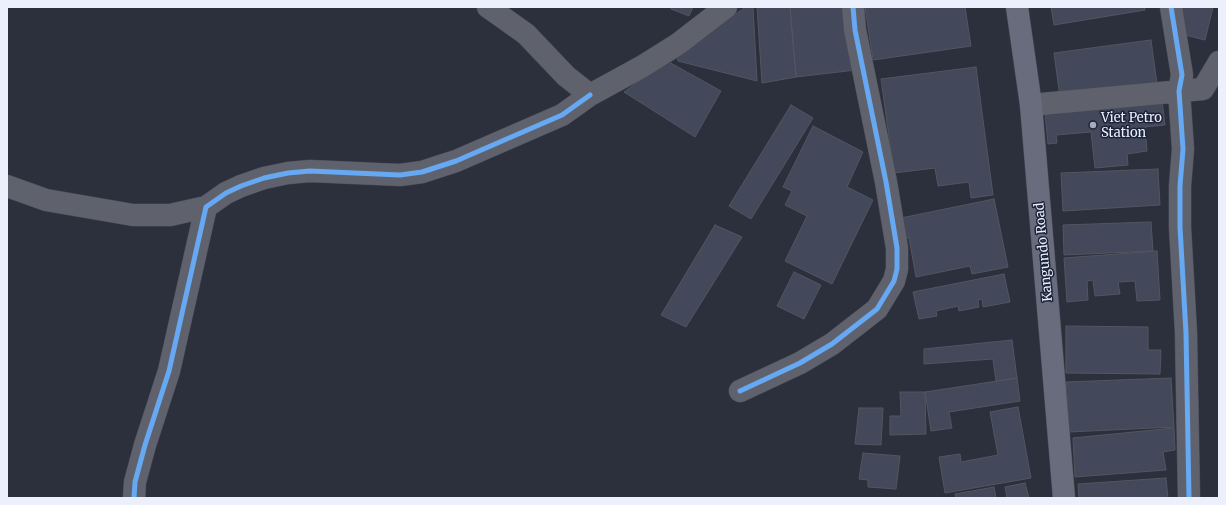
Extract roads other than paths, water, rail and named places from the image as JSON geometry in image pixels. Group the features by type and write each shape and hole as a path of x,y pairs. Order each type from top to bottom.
{"highway":[{"name":"Kangundo Road","path":"1017,7 1032,105 1064,498"}],"street":[{"path":"488,7 526,34 566,76 590,95"},
{"path":"7,186 46,200 133,215 170,215 206,207 226,193 241,186 264,178 288,173 310,171 400,175 422,172 456,161 562,115 590,95 644,66 678,44 726,7"},
{"path":"740,391 800,363 832,344 877,309 894,281 897,269 897,248 886,182 855,30 853,7"},
{"path":"1171,7 1182,75 1179,91 1184,149 1180,186 1180,227 1186,333 1189,498"},
{"path":"1032,105 1179,91 1211,92 1219,62"},
{"path":"134,498 135,482 145,445 169,371 206,207"}],"place":[{"name":"Viet Petro Station","path":"1093,125"}]}
